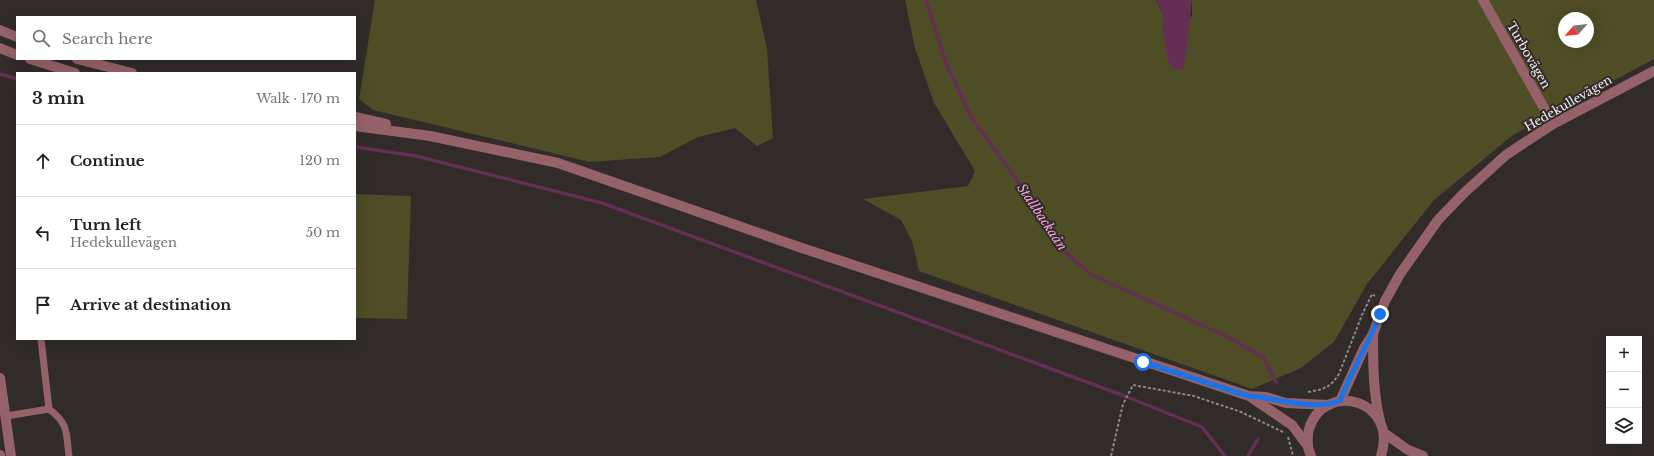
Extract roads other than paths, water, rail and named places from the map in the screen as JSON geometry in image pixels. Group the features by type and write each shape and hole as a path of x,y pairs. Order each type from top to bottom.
{"street":[{"name":"Turbovägen","path":"1483,0 1553,124"},
{"path":"0,30 16,37"},
{"path":"0,48 15,54"},
{"path":"0,53 15,54"},
{"path":"33,60 72,72"},
{"path":"81,60 128,72"},
{"name":"Hedekullevägen","path":"1340,401 1364,348 1373,334 1385,301 1400,274 1426,236 1459,198 1506,155 1553,124 1654,71"},
{"path":"356,117 430,136 558,162 799,248 1248,396 1266,397 1286,403 1329,405"},
{"path":"356,126 430,136"},
{"name":"Hedekullevägen","path":"1373,334 1376,404 1384,433"},
{"path":"0,378 3,417 11,456"},
{"path":"1248,396 1292,425 1310,453"},
{"path":"1310,453 1308,434 1311,422 1319,412 1329,405 1340,401 1352,401 1364,405 1373,412 1380,421"},
{"path":"1381,456 1384,445 1384,433"},
{"path":"1384,433 1408,450 1423,456"}],"lane":[{"path":"41,340 48,409"},
{"path":"3,417 48,409 60,417 66,430 69,456"}],"waterway":[{"name":"Stallbackaån","path":"926,0 946,63 971,117 1033,202 1060,247 1090,274 1228,337 1263,357 1276,382"},
{"path":"0,74 16,79"},
{"path":"356,147 416,156 602,203 1122,395 1202,427 1225,456"},
{"path":"1248,456 1258,439"}]}
